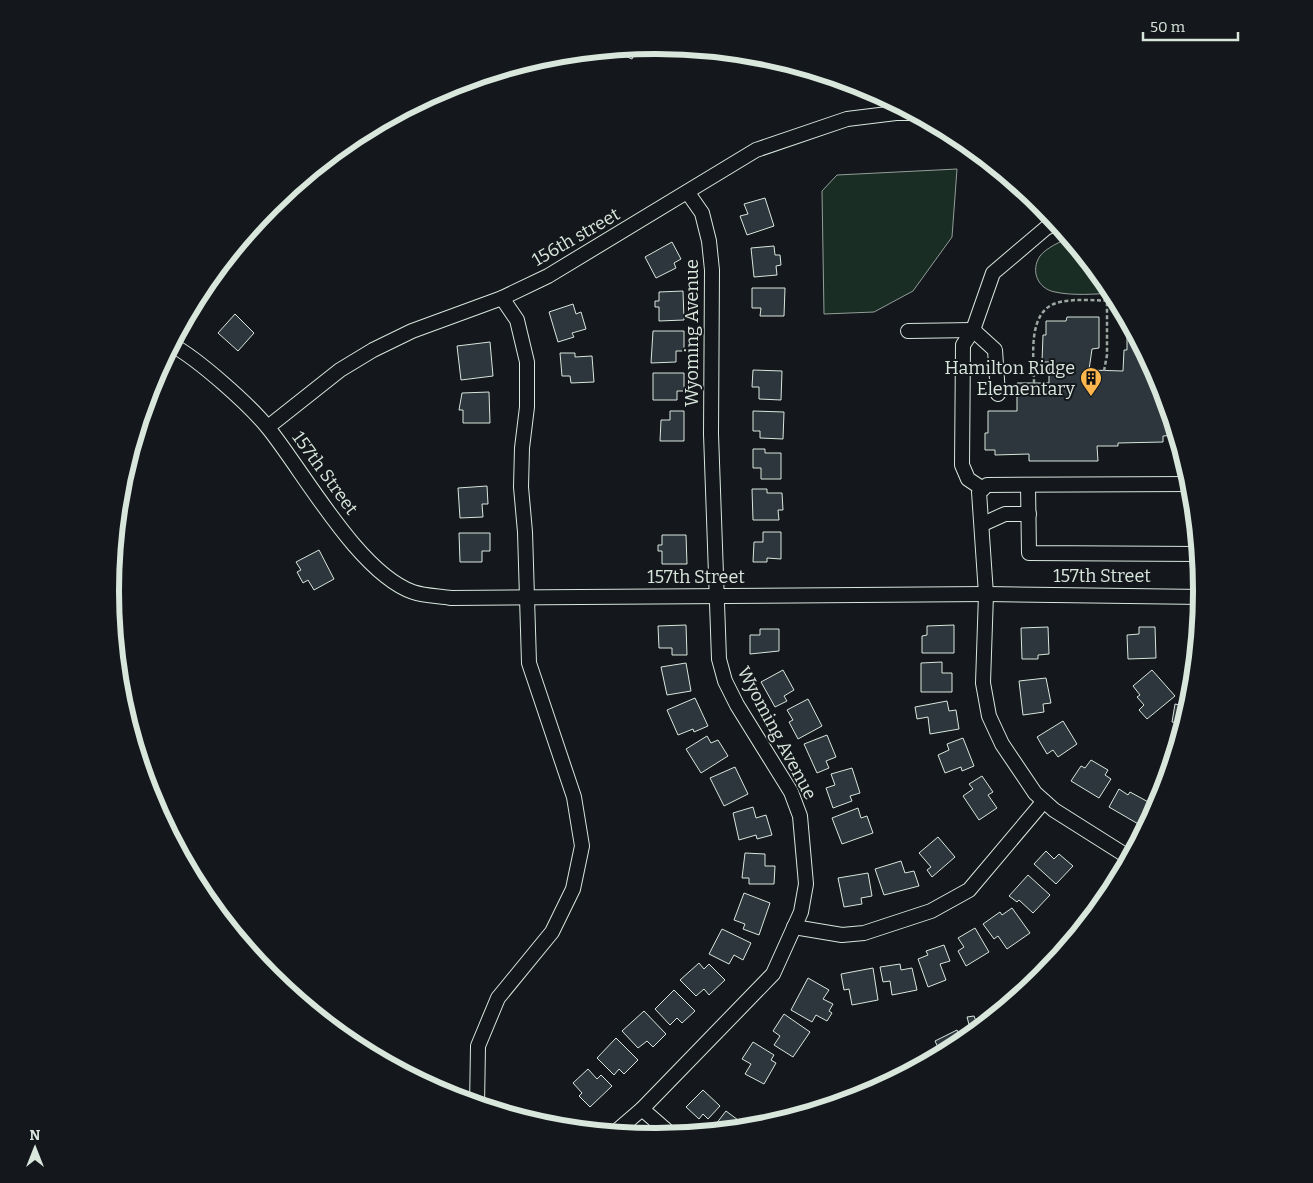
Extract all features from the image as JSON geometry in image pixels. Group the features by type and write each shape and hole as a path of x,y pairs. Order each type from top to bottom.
{"street":[{"name":"156th street","path":"268,427 340,370 373,350 412,331 502,298 548,276 688,193 756,150 847,119 903,114"},
{"name":"Wyoming Avenue","path":"620,1128 642,1109 773,974 801,912 806,884 800,816 791,792 737,705 725,681 717,636 711,434 712,270 709,241 702,213 688,193"},
{"path":"983,488 968,479 962,465 962,350 966,337 973,330 994,273 1051,226"},
{"path":"477,1098 478,1046 498,998 552,932 573,890 581,857 578,808 529,663 525,532 521,487 522,448 527,407 526,362 517,320 502,298"},
{"path":"908,331 973,330 995,350 998,394"},
{"name":"157th Street","path":"178,347 229,390 268,427 362,555 382,574 413,592 450,598 986,594 1194,597"},
{"path":"1125,855 1054,810 1035,793 1002,744 989,716 983,683 986,594 983,524 979,492 987,485 1183,484"},
{"path":"1028,485 1029,553 1193,554"},
{"path":"983,524 1005,514 1029,514"},
{"path":"794,927 842,934 864,934 931,911 969,890 1044,801"},
{"path":"642,1109 665,1129"}],"path":[{"path":"1034,383 1037,320 1045,309 1059,302 1106,301 1107,355 1104,371"}],"green space":[{"path":"957,169 952,237 913,291 874,312 824,314 822,191 837,175"},
{"path":"1064,241 1104,293 1069,294 1055,292 1040,283 1036,273 1037,262 1043,253"}],"building":[{"path":"623,55 634,55 632,59"},
{"path":"765,198 774,226 747,235 740,216 748,214 744,204"},
{"path":"672,242 681,259 674,263 676,268 656,278 645,257"},
{"path":"774,246 775,255 780,255 781,265 776,266 777,275 754,277 751,248"},
{"path":"752,288 785,288 784,316 760,316 761,308 752,308"},
{"path":"683,291 684,320 659,321 659,307 655,307 655,301 659,301 659,292"},
{"path":"573,304 576,314 581,312 586,329 572,333 574,337 558,342 549,312"},
{"path":"235,314 254,333 238,351 218,333"},
{"name":"Hamilton Ridge Elementary","path":"1067,317 1099,317 1099,348 1092,349 1089,370 1123,371 1124,350 1127,350 1127,336 1129,336 1153,386 1171,435 1163,436 1163,442 1118,443 1118,446 1097,446 1098,461 1029,461 1029,454 995,455 995,450 985,450 985,433 988,433 988,411 1017,411 1017,383 1049,383 1049,362 1042,362 1043,335 1046,335 1046,321 1066,321"},
{"path":"653,331 684,331 684,351 676,351 676,362 651,363"},
{"path":"490,342 493,376 461,380 457,346"},
{"path":"560,353 575,353 575,357 592,356 594,382 571,383 570,376 562,376"},
{"path":"753,370 782,371 781,400 759,399 759,387 752,387"},
{"path":"653,373 684,373 684,391 677,391 677,400 653,400"},
{"path":"489,392 490,423 463,423 463,410 459,410 462,393"},
{"path":"670,411 684,411 684,441 660,441 661,420 670,420"},
{"path":"753,411 784,412 783,439 760,438 760,431 753,431"},
{"path":"753,449 765,449 765,453 781,453 781,479 761,479 761,468 753,468"},
{"path":"487,486 488,504 482,504 483,517 460,518 458,488"},
{"path":"752,489 767,489 767,493 782,493 783,510 778,510 779,520 753,520"},
{"path":"763,532 781,532 781,559 767,558 767,562 753,562 754,542 763,542"},
{"path":"459,533 490,533 490,551 482,551 482,562 460,562"},
{"path":"662,535 686,535 687,564 662,564 662,551 658,551 658,545 662,545"},
{"path":"319,550 334,579 314,590 308,580 303,583 297,572 301,570 296,562"},
{"path":"686,625 687,655 672,655 672,648 659,648 658,626"},
{"path":"954,625 954,653 922,653 922,636 927,635 927,626"},
{"path":"1048,627 1049,654 1038,655 1038,659 1022,659 1021,628"},
{"path":"1139,627 1155,627 1156,658 1128,659 1127,635 1139,634"},
{"path":"760,629 779,629 779,651 750,654 750,635 760,635"},
{"path":"942,662 942,673 952,673 952,692 921,692 921,663"},
{"path":"686,663 691,691 667,695 661,667"},
{"path":"783,670 794,690 784,696 787,701 775,707 761,682"},
{"path":"1152,670 1175,696 1147,719 1139,710 1144,705 1137,697 1140,695 1133,686"},
{"path":"1046,678 1051,703 1043,704 1044,712 1023,715 1019,681"},
{"path":"695,698 708,726 694,732 693,729 678,735 667,710"},
{"path":"808,699 822,726 798,739 789,722 793,720 787,710"},
{"path":"947,701 949,711 956,710 959,729 930,734 928,717 917,719 915,707"},
{"path":"1175,704 1182,705 1178,723 1172,722"},
{"path":"1063,721 1077,744 1058,757 1053,750 1047,754 1037,737"},
{"path":"827,735 836,757 826,761 829,768 817,773 804,744"},
{"path":"707,736 711,743 718,740 728,756 701,773 686,749"},
{"path":"963,738 974,766 962,771 961,767 945,773 938,755 949,750 947,744"},
{"path":"1091,760 1108,770 1105,775 1111,779 1099,798 1071,781 1081,766 1085,768"},
{"path":"735,767 748,794 724,806 710,778"},
{"path":"852,768 860,793 850,796 852,801 833,808 826,788 835,785 831,774"},
{"path":"982,776 993,792 988,795 997,808 979,820 963,796 973,789 969,784"},
{"path":"1119,789 1128,795 1130,792 1150,803 1140,825 1109,807"},
{"path":"753,807 756,818 766,815 772,835 757,839 756,835 739,840 733,813"},
{"path":"858,808 861,818 867,816 873,833 842,844 832,818"},
{"path":"938,837 955,857 932,877 927,870 931,867 919,853"},
{"path":"1046,851 1054,859 1059,854 1073,866 1056,884 1034,864"},
{"path":"745,853 765,854 765,866 775,866 774,884 749,884 749,878 742,878"},
{"path":"901,861 905,873 914,871 919,886 884,895 875,869"},
{"path":"868,873 872,896 861,898 862,904 844,907 838,878"},
{"path":"1028,875 1050,895 1033,913 1019,900 1017,902 1009,896"},
{"path":"744,893 770,903 759,935 743,929 745,924 734,920"},
{"path":"1012,908 1030,933 1007,949 998,936 994,939 983,924 1000,912 1002,915"},
{"path":"975,928 989,952 966,966 958,951 964,947 958,938"},
{"path":"722,929 751,943 743,960 734,955 729,964 709,954"},
{"path":"944,945 950,961 940,964 946,980 928,987 918,959 928,955 926,951"},
{"path":"699,963 704,969 709,964 725,980 709,995 704,989 696,996 680,980"},
{"path":"900,964 901,970 912,968 917,990 892,995 890,981 883,982 880,967"},
{"path":"873,968 878,1000 852,1005 849,989 844,990 841,974"},
{"path":"808,978 829,990 823,999 833,1004 829,1011 832,1013 827,1021 816,1015 812,1022 791,1010"},
{"path":"674,990 695,1011 682,1023 677,1018 670,1025 655,1009"},
{"path":"644,1011 666,1034 653,1047 647,1041 638,1048 622,1031"},
{"path":"784,1014 810,1032 793,1057 774,1045 780,1036 773,1031"},
{"path":"974,1016 976,1021 981,1020 970,1028 967,1017"},
{"path":"957,1030 960,1035 939,1049 935,1041"},
{"path":"616,1038 638,1060 624,1074 619,1069 614,1075 597,1058"},
{"path":"753,1042 774,1055 771,1060 776,1063 764,1084 745,1074 751,1064 742,1059"},
{"path":"926,1053 928,1055 925,1057 914,1063"},
{"path":"588,1069 597,1079 601,1075 612,1086 590,1107 579,1096 582,1093 573,1083"},
{"path":"703,1090 720,1106 708,1119 703,1114 699,1119 686,1107"},
{"path":"726,1111 741,1122 727,1125 714,1126"}],"place":[{"name":"Hamilton Ridge Elementary","path":"1091,397"}]}
